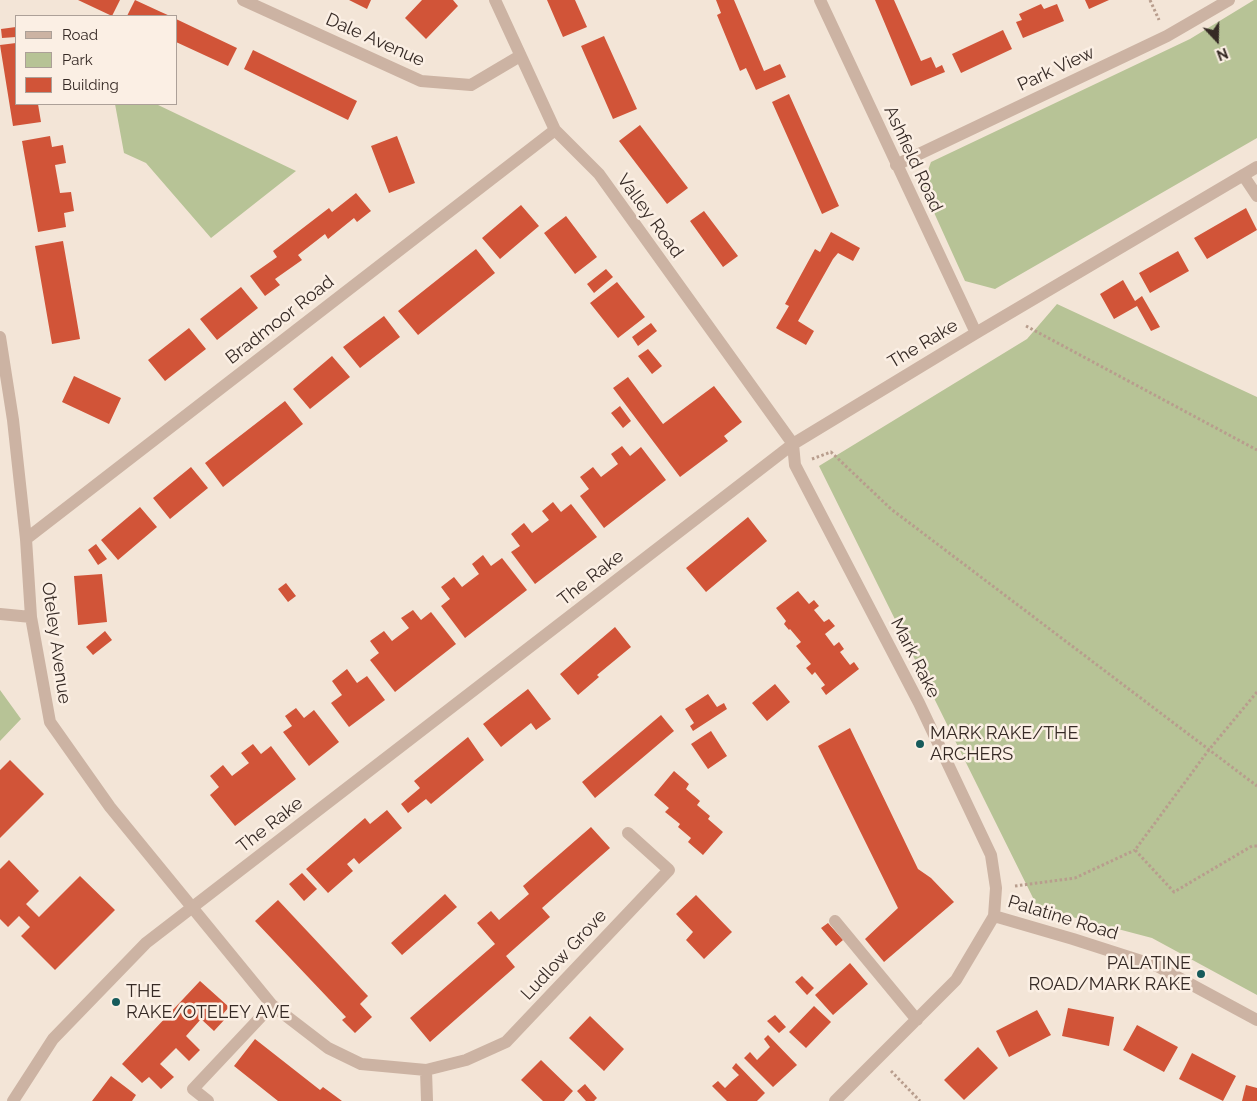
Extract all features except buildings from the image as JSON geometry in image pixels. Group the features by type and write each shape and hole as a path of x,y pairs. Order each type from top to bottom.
{"street":[{"name":"Dale Avenue","path":"243,0 421,81 471,85 520,56"},
{"name":"Valley Road","path":"495,0 555,130 598,174 793,444"},
{"name":"Ashfield Road","path":"820,0 976,332"},
{"name":"Park View","path":"896,165 1167,36 1229,0"},
{"name":"Bradmoor Road","path":"26,539 555,130"},
{"name":"The Rake","path":"13,1101 53,1039 146,943 793,444 976,332 1257,167"},
{"path":"1243,175 1257,196"},
{"name":"Oteley Avenue","path":"0,337 13,420 26,539 31,617 50,722 110,807 191,907"},
{"path":"0,404 13,420"},
{"name":"Mark Rake","path":"793,444 795,465 923,712 991,856 996,888 994,916 956,980 835,1101"},
{"path":"0,614 31,617"},
{"name":"Ludlow Grove","path":"191,907 272,1005 328,1048 360,1064 426,1070 466,1060 506,1042 668,870 628,833"},
{"name":"Palatine Road","path":"994,916 1072,938 1157,966 1257,1020"},
{"path":"835,921 916,1020"},
{"path":"208,1101 193,1089 272,1005"},
{"path":"426,1070 427,1101"}],"path":[{"path":"1006,315 1257,450"},
{"path":"795,465 831,452 891,509 1257,786"},
{"path":"996,888 1075,878 1135,850 1208,750 1257,692"},
{"path":"1135,850 1174,892 1252,846 1257,846"},
{"path":"878,1058 920,1101"}],"green space":[{"path":"1254,0 1257,0 1257,138 995,289 965,281 922,186 931,162 1190,39"},
{"path":"115,105 158,105 296,171 211,238 146,163 124,153"},
{"path":"1057,304 1257,397 1257,995 1152,938 1038,908 819,466 1027,339"},
{"path":"0,690 21,719 0,741"}],"place":[{"name":"MARK RAKE/THE ARCHERS","path":"920,744"},
{"name":"PALATINE ROAD/MARK RAKE","path":"1201,974"},
{"name":"THE RAKE/OTELEY AVE","path":"116,1002"}]}
